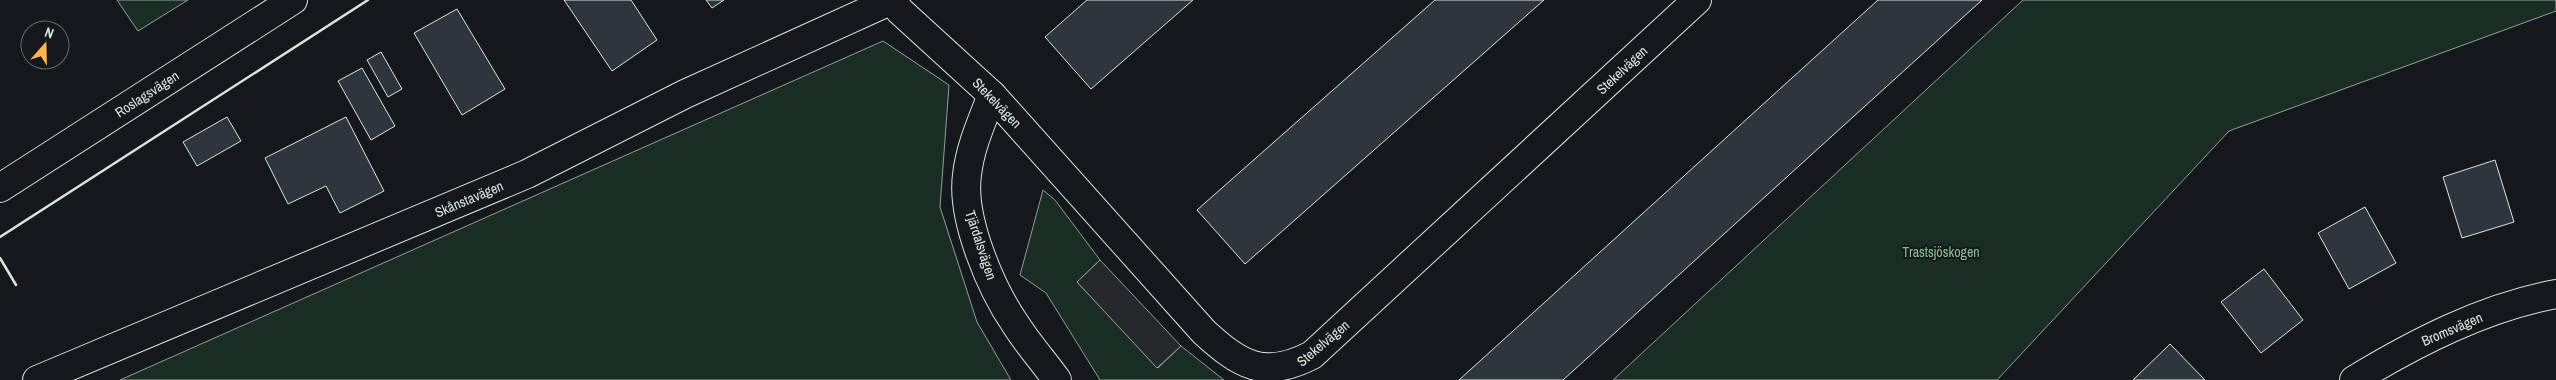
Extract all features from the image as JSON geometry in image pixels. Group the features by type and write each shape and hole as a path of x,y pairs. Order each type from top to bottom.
{"street":[{"name":"Roslagsvägen","path":"0,188 293,0"},
{"name":"Stekelvägen","path":"892,0 900,11 992,95 1204,332 1238,363 1261,370 1282,370 1297,366 1312,355 1697,0"},
{"name":"Skånstavägen","path":"37,380 527,174 685,94 892,0"},
{"name":"Tjärdalsvägen","path":"992,95 972,147 967,176 969,215 992,280 1015,325 1057,380"},
{"name":"Bromsvägen","path":"2354,380 2410,346 2521,301 2556,294"}],"green space":[{"path":"117,0 188,0 138,31"},
{"name":"Trastsjöskogen","path":"2023,0 2556,0 2556,11 2229,131 1997,380 1613,380"},
{"path":"883,41 949,85 940,207 977,322 1011,380 120,380"},
{"path":"1043,190 1055,200 1100,260 1077,282 1158,368 1181,346 1224,380 1100,380 1046,293 1020,275"}],"shaded area":[{"path":"1100,260 1181,346 1157,368 1077,282"}],"building":[{"path":"564,0 631,0 657,40 612,71"},
{"path":"706,0 724,0 712,8"},
{"path":"1087,0 1193,0 1091,89 1045,37"},
{"path":"1435,0 1544,0 1245,264 1197,210"},
{"path":"1878,0 1982,0 1563,380 1459,380"},
{"path":"457,9 505,89 462,115 414,33"},
{"path":"381,52 402,89 388,97 367,60"},
{"path":"362,68 395,126 371,140 338,81"},
{"path":"227,117 241,141 197,166 183,142"},
{"path":"346,117 384,191 340,213 326,186 288,204 265,158"},
{"path":"2495,160 2514,222 2462,238 2443,177"},
{"path":"2365,207 2396,263 2349,289 2318,233"},
{"path":"2264,269 2303,320 2261,353 2221,302"},
{"path":"2170,344 2205,380 2133,380"}],"wall":[{"path":"0,237 368,0"},
{"path":"0,258 16,285"}]}
